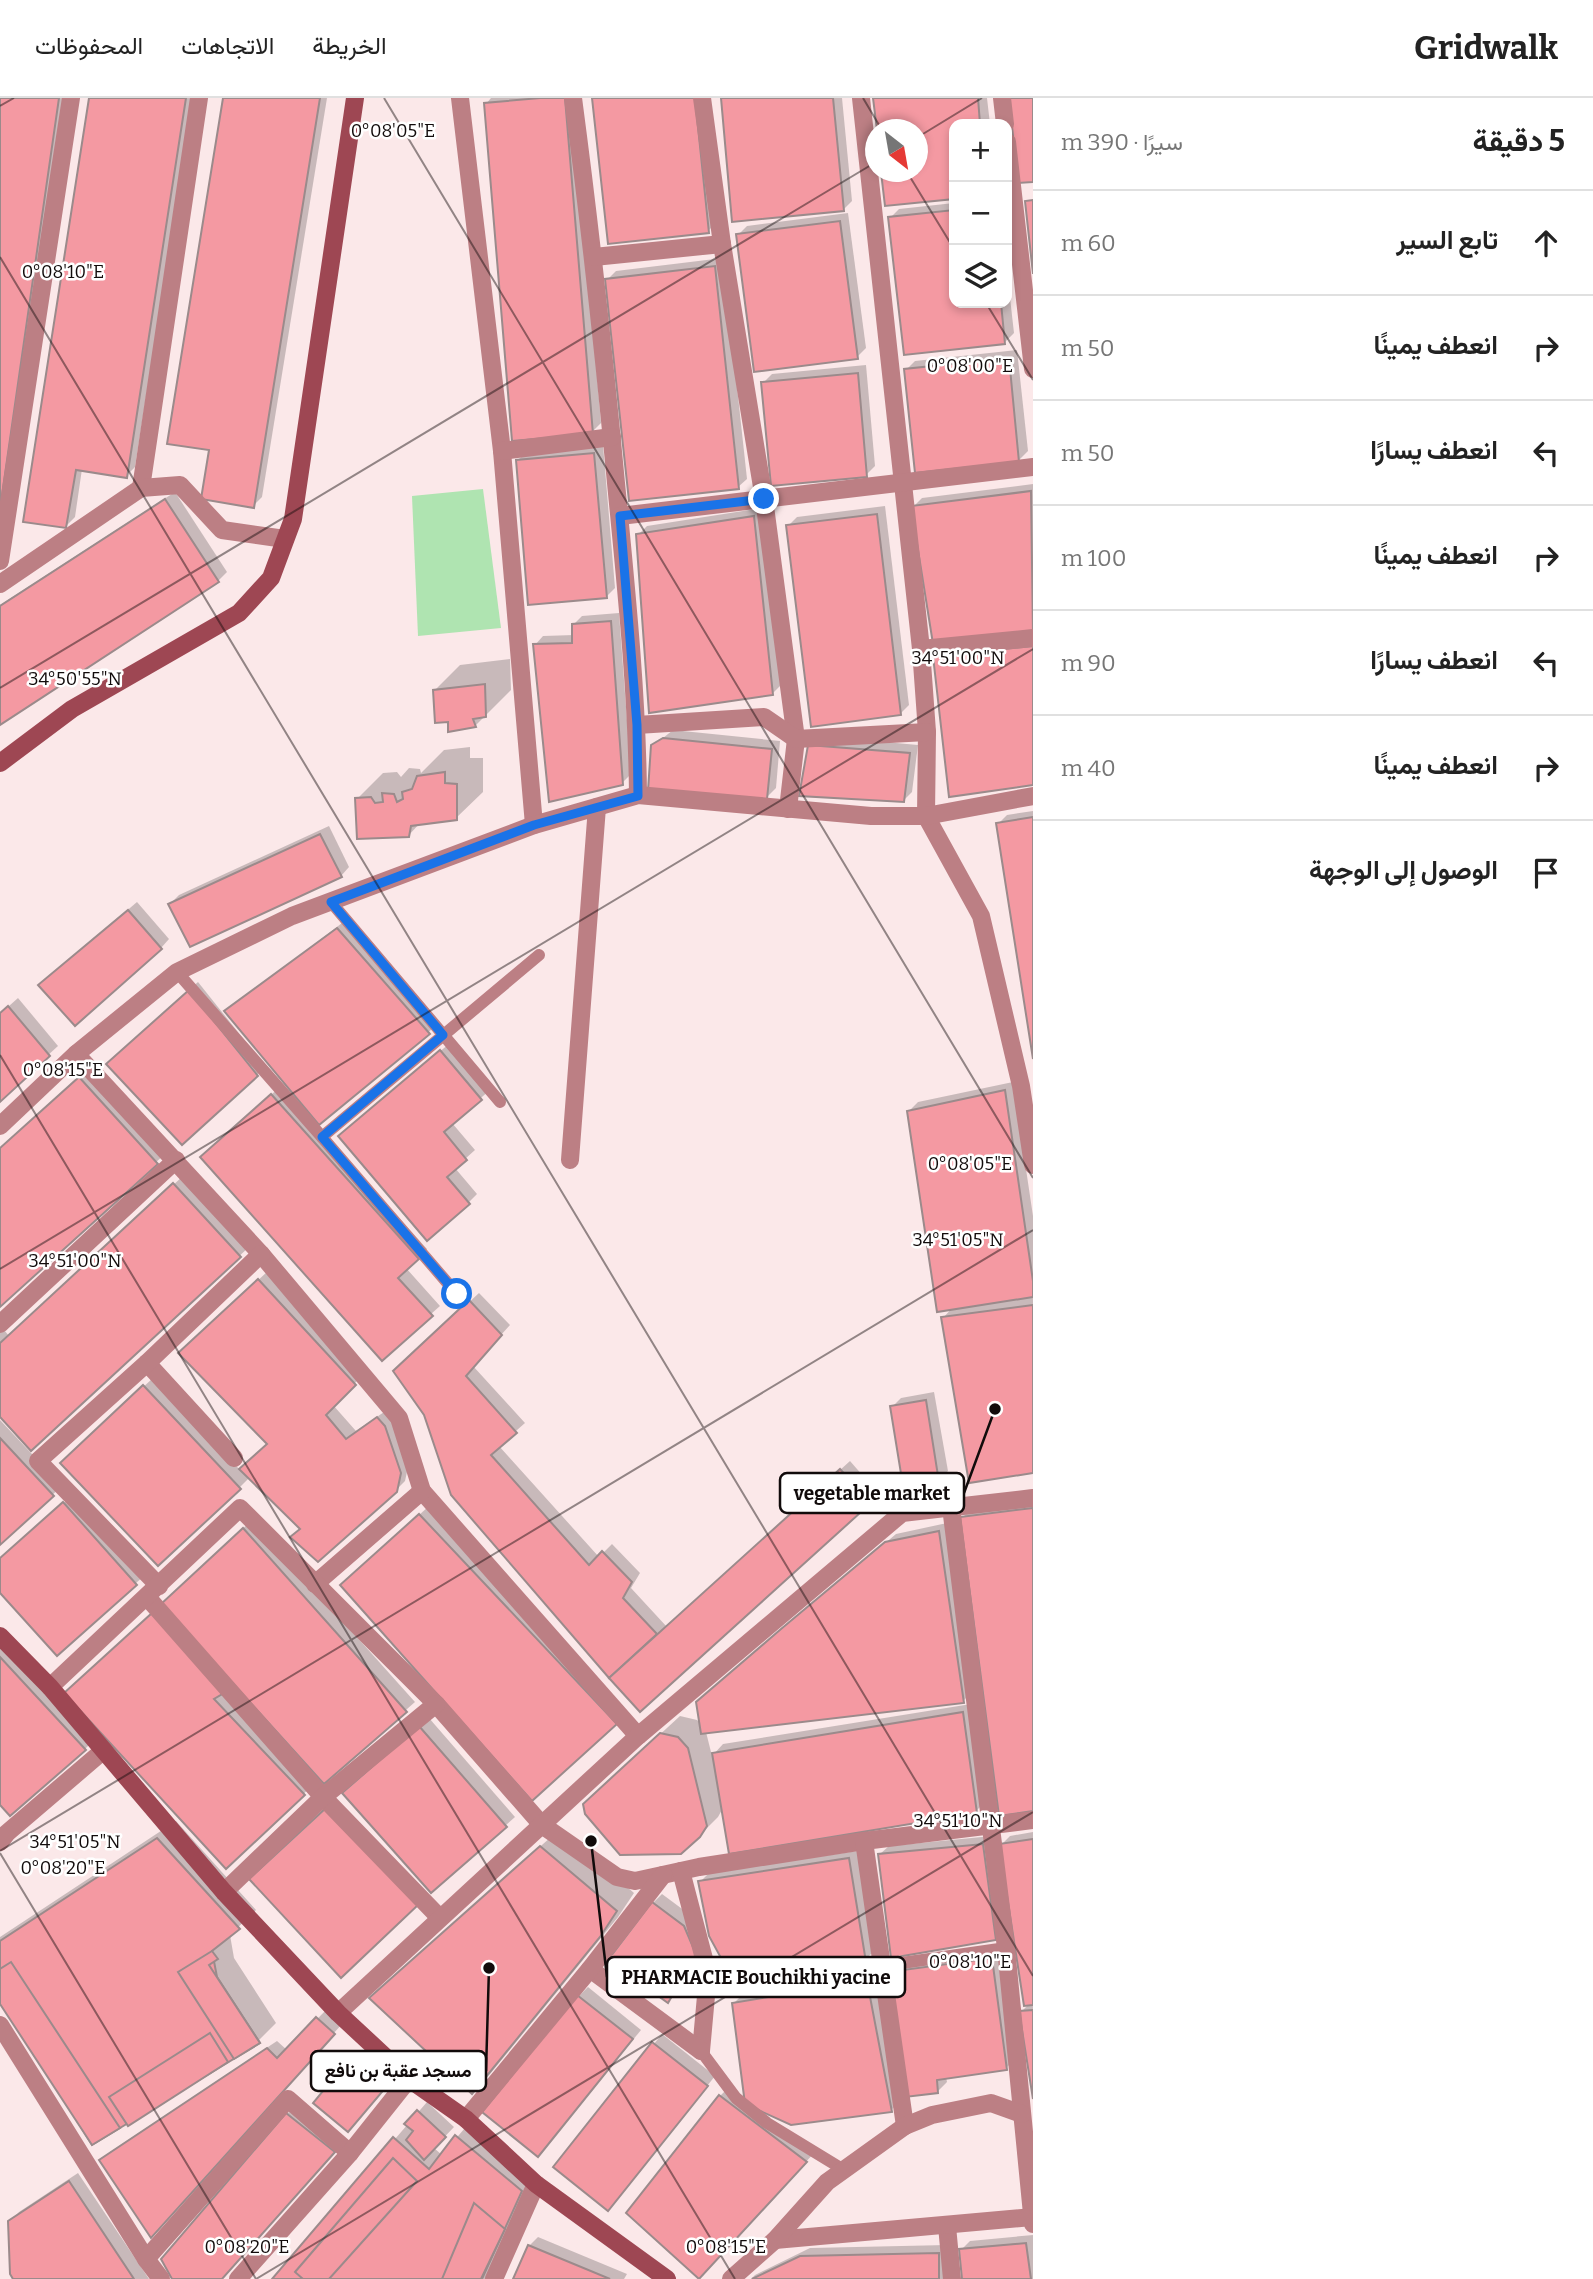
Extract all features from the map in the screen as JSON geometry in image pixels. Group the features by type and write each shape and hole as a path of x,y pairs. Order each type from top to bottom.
{"street":[{"path":"0,561 71,98"},
{"path":"141,488 199,98"},
{"path":"0,763 72,709 239,613 271,578 293,519 355,98"},
{"path":"460,98 502,451 534,825"},
{"path":"573,98 594,257 620,516 637,725 638,796"},
{"path":"702,98 722,244 764,499 796,739 788,809"},
{"path":"861,98 921,649 927,732 926,816 981,916 1027,1084 1033,1165"},
{"path":"1002,98 1004,119"},
{"path":"1012,182 1033,369"},
{"path":"594,257 722,244"},
{"path":"502,451 612,437"},
{"path":"620,516 1033,467"},
{"path":"0,584 141,488 180,485 222,530 285,539"},
{"path":"921,649 1033,638"},
{"path":"637,725 764,717 796,739 927,732"},
{"path":"0,1126 76,1054 177,972 292,916 534,825 638,796 871,816 926,816 1033,796"},
{"path":"570,1160 597,807"},
{"path":"76,1054 261,1254 399,1418 422,1491 638,1736"},
{"path":"0,1324 176,1160"},
{"path":"261,1254 147,1363 38,1461 153,1592 323,1797 439,1917"},
{"path":"147,1363 234,1458"},
{"path":"315,1584 422,1491"},
{"path":"338,2013 638,1736 902,1513 1033,1498"},
{"path":"775,2240 1033,2219 1006,1948 951,1507"},
{"path":"50,1687 240,1508 436,1704 542,1825 617,1877 635,1881 864,1841 1033,1820"},
{"path":"0,1636 50,1687 224,1892 338,2013 410,2079 466,2119 536,2184 667,2279"},
{"path":"224,1892 323,1797 436,1704"},
{"path":"2,1833 104,1750"},
{"path":"864,1841 905,2126"},
{"path":"466,2119 672,1873"},
{"path":"672,1873 708,1974 701,2051"},
{"path":"590,1969 701,2051"},
{"path":"0,2025 161,2279"},
{"path":"237,2279 350,2153 410,2079"},
{"path":"146,2259 288,2099 350,2153"},
{"path":"731,2279 775,2240 827,2182 905,2126 932,2115 991,2103 1022,2113"},
{"path":"494,2279 536,2184"},
{"path":"947,2226 952,2279"}],"lane":[{"path":"331,902 500,1102"},
{"path":"322,1137 540,954"},
{"path":"177,972 457,1294"},
{"path":"707,1991 1006,1948"},
{"path":"701,2051 736,2098 757,2115 844,2169"}],"green space":[{"path":"483,489 501,628 418,636 412,496"}],"building":[{"path":"0,98 59,98 0,509"},
{"path":"89,98 186,98 127,478 76,470 66,528 23,522"},
{"path":"223,98 320,98 254,508 201,499 209,450 167,444"},
{"path":"565,98 593,434 512,441 484,103"},
{"path":"592,98 695,98 709,233 608,244"},
{"path":"721,98 833,98 844,211 732,222"},
{"path":"873,98 978,98 980,119 949,119 949,200 885,206 882,182 928,182 928,119 876,119"},
{"path":"1009,98 1033,98 1033,182 1018,183"},
{"path":"1033,200 1033,274 1025,201"},
{"path":"949,211 949,308 1001,308 1005,344 904,355 888,217"},
{"path":"840,221 858,359 754,372 736,234"},
{"path":"715,266 739,489 629,501 605,279"},
{"path":"1009,358 1019,462 915,473 904,369"},
{"path":"858,373 867,477 771,486 761,382"},
{"path":"594,453 607,598 528,605 516,460"},
{"path":"1031,491 1033,635 933,644 911,506"},
{"path":"165,499 219,582 0,725 0,606"},
{"path":"877,514 901,715 811,727 786,525"},
{"path":"754,516 773,695 649,713 636,534"},
{"path":"611,621 623,785 549,802 533,644 572,643 572,624"},
{"path":"1033,646 1033,785 949,797 933,656"},
{"path":"485,684 486,717 473,719 476,727 448,732 448,722 435,723 433,690"},
{"path":"663,738 772,749 767,799 648,791 651,745"},
{"path":"808,745 910,753 904,802 799,796"},
{"path":"445,772 445,783 457,784 457,820 411,826 409,837 357,839 355,798 371,797 375,803 383,802 382,793 394,794 397,802 403,799 402,792 412,789 417,776"},
{"path":"1033,817 1033,1059 996,823"},
{"path":"320,834 342,877 190,947 168,904"},
{"path":"128,910 162,949 75,1026 38,985"},
{"path":"337,928 430,1034 319,1125 224,1011"},
{"path":"189,990 258,1076 182,1145 106,1064"},
{"path":"8,1006 50,1056 0,1102 0,1013"},
{"path":"440,1050 482,1100 444,1132 467,1160 447,1177 470,1204 427,1241 338,1136"},
{"path":"79,1077 158,1164 0,1307 0,1148"},
{"path":"1005,1090 1033,1281 1033,1297 937,1312 907,1111"},
{"path":"271,1094 419,1259 398,1278 433,1316 382,1361 200,1157"},
{"path":"173,1183 241,1257 31,1451 0,1417 0,1343"},
{"path":"258,1279 356,1385 326,1415 346,1439 377,1417 385,1426 401,1473 397,1492 318,1562 290,1537 300,1529 239,1469 267,1444 178,1353"},
{"path":"469,1300 502,1335 466,1376 517,1433 491,1455 589,1565 602,1551 632,1582 623,1598 657,1634 609,1678 451,1495 424,1415 393,1371"},
{"path":"1033,1305 1033,1473 969,1483 941,1317"},
{"path":"143,1385 241,1489 158,1566 60,1463"},
{"path":"926,1400 939,1482 903,1486 890,1406"},
{"path":"0,1438 54,1496 0,1545"},
{"path":"840,1469 871,1503 640,1712 609,1678"},
{"path":"63,1502 137,1585 57,1656 0,1593 0,1558"},
{"path":"1033,1508 1033,1811 999,1816 960,1517"},
{"path":"419,1514 617,1724 532,1801 340,1585"},
{"path":"243,1528 407,1712 324,1784 161,1604"},
{"path":"939,1531 964,1703 701,1734 696,1702 781,1629 885,1542"},
{"path":"152,1613 224,1693 214,1699 305,1795 226,1869 64,1693"},
{"path":"0,1657 86,1750 10,1816 0,1805"},
{"path":"963,1712 977,1813 729,1854 712,1753"},
{"path":"419,1726 507,1827 431,1893 342,1793"},
{"path":"660,1733 678,1737 688,1748 707,1826 700,1837 681,1854 620,1855 585,1814 583,1804"},
{"path":"327,1807 418,1905 341,1978 249,1879"},
{"path":"157,1838 240,1929 212,1951 217,1977 260,2043 92,2145 0,1996 0,1941"},
{"path":"1033,1839 1033,2005 1024,2006 999,1844"},
{"path":"983,1844 996,1940 891,1958 878,1854"},
{"path":"540,1846 617,1911 600,1937 472,2094 369,1998"},
{"path":"849,1858 866,1962 733,1980 709,1936 698,1881"},
{"path":"652,1902 684,1926 696,1954 668,2003 608,1960"},
{"path":"212,1951 218,1959 209,1965 260,2043 234,2059 178,1972"},
{"path":"992,1958 1007,2070 937,2080 938,2093 905,2097 888,1972"},
{"path":"11,1962 120,2128 92,2145 0,2004 0,1969"},
{"path":"867,1981 892,2112 791,2125 745,2104 732,2003"},
{"path":"577,1995 633,2039 538,2157 482,2112"},
{"path":"1033,2010 1033,2099 1019,2011"},
{"path":"316,2017 335,2034 151,2238 99,2160 267,2048 277,2058"},
{"path":"210,2033 228,2062 128,2126 109,2097"},
{"path":"652,2042 708,2086 608,2211 553,2167"},
{"path":"346,2063 382,2092 348,2132 313,2103"},
{"path":"719,2095 807,2162 699,2279 626,2213"},
{"path":"417,2110 446,2137 424,2160 406,2140 413,2131 404,2124"},
{"path":"286,2113 335,2152 222,2279 172,2279 161,2259"},
{"path":"455,2135 522,2191 482,2279 272,2279 393,2137 429,2169"},
{"path":"393,2158 417,2181 329,2279 303,2279 295,2272"},
{"path":"69,2181 134,2279 13,2279 10,2274 8,2221"},
{"path":"474,2203 505,2229 481,2279 442,2279"},
{"path":"1026,2243 1031,2279 962,2279 959,2249"},
{"path":"528,2245 610,2279 513,2279"},
{"path":"939,2253 939,2279 752,2279 800,2256"}],"place":[{"name":"vegetable market","path":"995,1409"},
{"name":"PHARMACIE Bouchikhi yacine","path":"591,1841"},
{"name":"مسجد عقبة بن نافع","path":"489,1968"}],"route":[{"path":"457,1294 322,1137 443,1035 331,902 534,825 638,796 637,725 620,516 764,499"}]}
